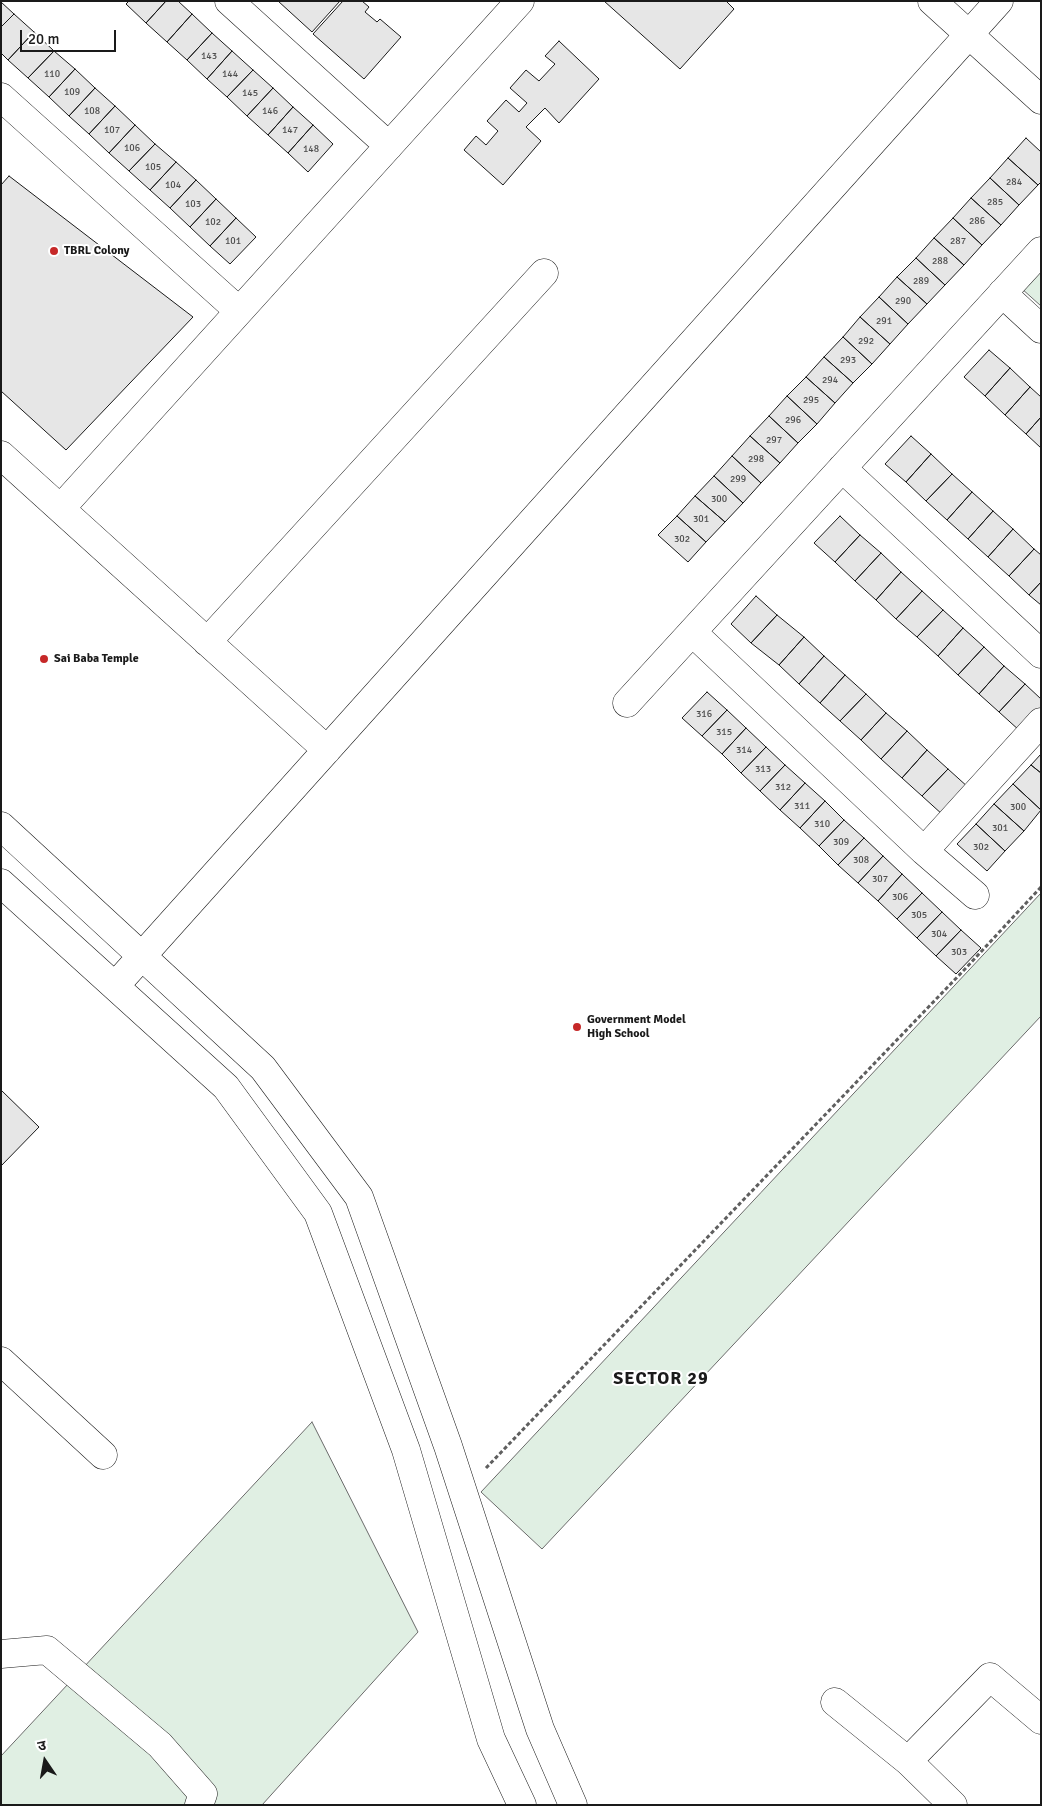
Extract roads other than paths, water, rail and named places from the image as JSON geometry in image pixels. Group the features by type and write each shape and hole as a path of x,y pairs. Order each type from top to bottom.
{"street":[{"path":"228,1 389,146"},
{"path":"61,508 520,1"},
{"path":"932,1 1041,100"},
{"path":"115,986 999,1"},
{"path":"1,97 239,311"},
{"path":"627,704 1041,251"},
{"path":"207,642 544,273"},
{"path":"1002,293 1041,329"},
{"path":"1,455 326,750"},
{"path":"842,468 1041,654"},
{"path":"692,632 924,851 975,895"},
{"path":"924,851 1041,722"},
{"path":"1,826 263,1068 359,1197 463,1492 540,1728 573,1805"},
{"path":"1,883 226,1087 318,1212 406,1450 491,1739 522,1805"},
{"path":"1,1361 103,1454"},
{"path":"1,1654 47,1650 160,1745 203,1794 199,1805"},
{"path":"908,1761 990,1677 1041,1720"},
{"path":"835,1702 908,1761 953,1805"}],"place":[{"name":"TBRL Colony","path":"54,251"},
{"name":"Sai Baba Temple","path":"44,659"},
{"name":"Government Model High School","path":"577,1027"}],"district":[{"name":"SECTOR 29","path":"661,1379"}]}
